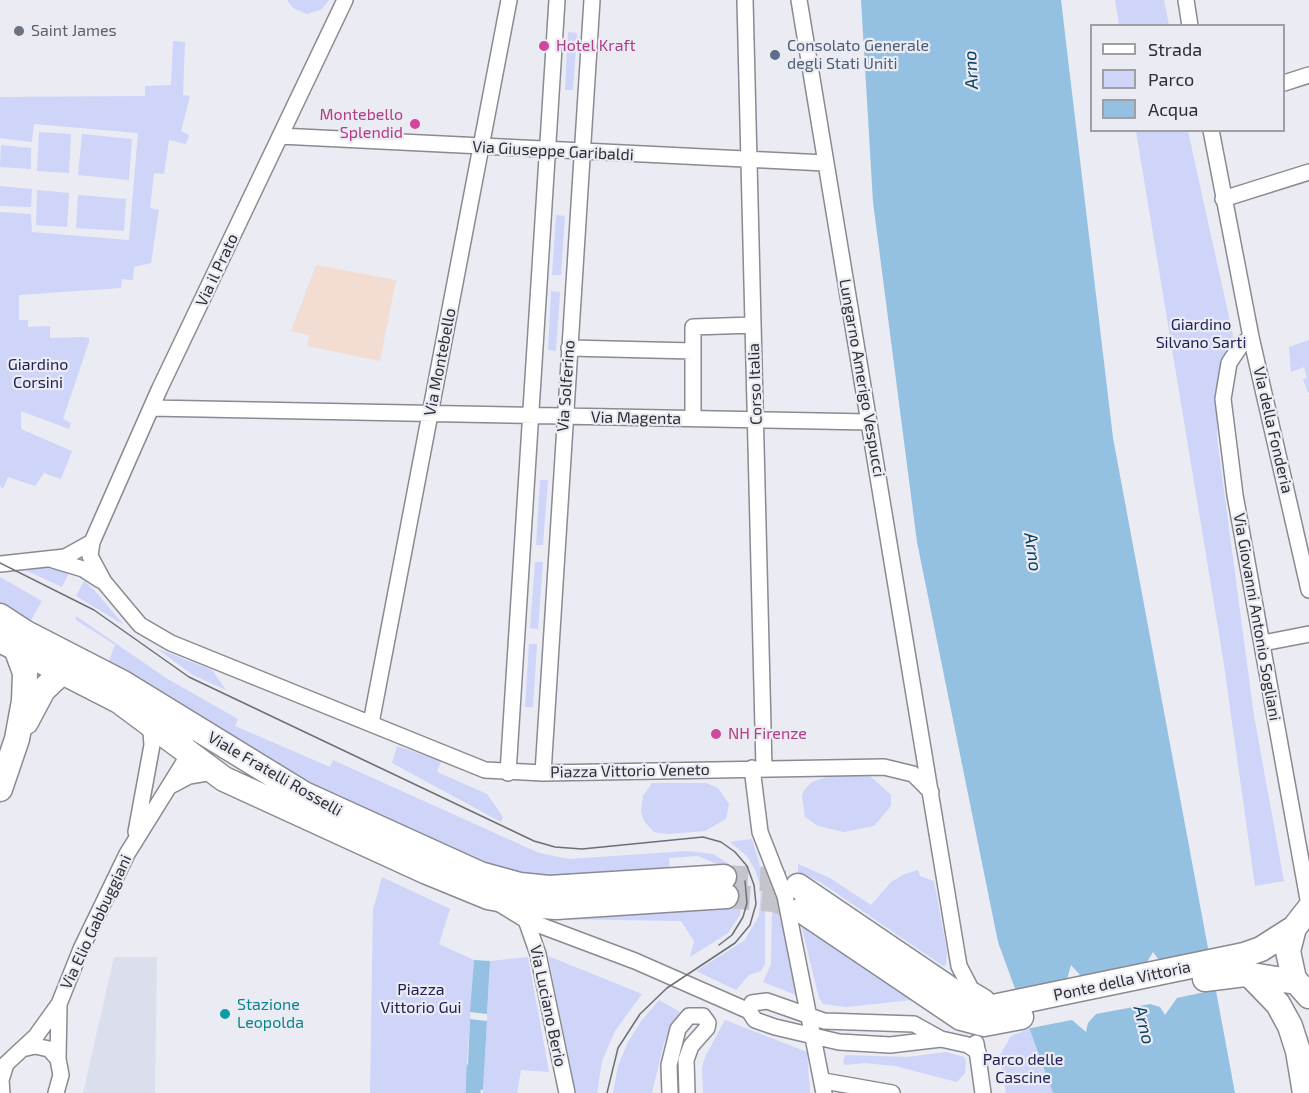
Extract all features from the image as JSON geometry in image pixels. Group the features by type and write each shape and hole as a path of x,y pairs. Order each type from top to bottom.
{"main road":[{"path":"0,616 121,692"},
{"path":"0,621 8,643 23,667 25,688 17,739"},
{"path":"8,643 63,671 121,692"},
{"path":"0,789 17,739 43,690 63,671"},
{"name":"Viale Fratelli Rosselli","path":"121,692 167,710 324,805 458,865 494,888"},
{"name":"Viale Fratelli Rosselli","path":"121,692 139,716 213,772 274,803 494,888"},
{"path":"494,888 725,887"},
{"path":"799,898 836,909 948,988 995,1014 977,1023 957,1016 799,898"},
{"path":"1241,969 1261,949 1294,928 1309,907"},
{"path":"1294,928 1288,955 1303,989"},
{"path":"1241,969 1303,989"},
{"path":"1241,969 1281,1009 1304,1050 1305,1093"},
{"name":"Ponte della Vittoria","path":"995,1014 1105,998 1241,969"}],"street":[{"name":"Via il Prato","path":"92,542 152,408 345,0"},
{"name":"Via Montebello","path":"371,723 509,0"},
{"name":"Via Solferino","path":"508,773 557,0"},
{"name":"Via Solferino","path":"543,773 592,0"},
{"name":"Corso Italia","path":"744,0 756,420 758,768"},
{"name":"Lungarno Amerigo Vespucci","path":"799,0 931,792"},
{"path":"1186,0 1190,24"},
{"path":"1285,83 1309,75"},
{"name":"Via della Fonderia","path":"1211,132 1251,337 1309,590"},
{"name":"Via Giuseppe Garibaldi","path":"280,136 582,153 825,163"},
{"path":"1223,199 1309,172"},
{"path":"693,419 693,327 753,325"},
{"name":"Via Giovanni Antonio Sogliani","path":"1251,337 1237,350 1229,363 1223,399 1235,495 1309,907"},
{"path":"569,348 693,351"},
{"name":"Via Magenta","path":"152,408 869,422"},
{"path":"0,564 50,560 73,554 92,542"},
{"path":"92,542 90,556 104,582 130,615 148,631 171,643 477,767 508,773"},
{"path":"50,560 83,569 104,582"},
{"path":"1263,643 1309,634"},
{"path":"167,710 183,730 186,752"},
{"name":"Via Elio Gabbuggiani","path":"134,841 152,745 150,728 139,716"},
{"name":"Via Elio Gabbuggiani","path":"2,1093 0,1080 4,1068 36,1036 60,1004 81,949 134,841 170,786 186,752"},
{"name":"Piazza Vittorio Veneto","path":"508,773 884,767 913,774 931,792"},
{"path":"758,768 760,832 785,896 824,1087 892,1093"},
{"path":"170,786 189,776 213,772"},
{"path":"931,792 959,966 970,989 995,1014 978,1052"},
{"path":"494,888 526,920 635,961 749,1011 755,1020 814,1037 850,1044 880,1045 941,1039"},
{"name":"Via Luciano Berio","path":"526,920 538,954 567,1093"},
{"path":"749,1011 752,1003 762,1000 824,1021 914,1024 941,1039 968,1045 978,1052"},
{"name":"Via Elio Gabbuggiani","path":"56,1093 61,1075 58,1059 60,1004"},
{"path":"670,1093 669,1065 678,1029 689,1016 703,1016 708,1023 707,1028 691,1047 686,1060 687,1093"},
{"path":"957,1016 973,1037 978,1052 983,1093"},
{"path":"22,1049 35,1046 44,1047 58,1059"}],"shaded area":[{"path":"316,265 396,280 380,361 307,346 309,335 291,331"},
{"path":"114,957 157,957 155,1093 83,1093"}],"green space":[{"path":"287,0 329,0 322,9 307,14 293,8"},
{"path":"1115,0 1164,0 1169,24 1119,24"},
{"path":"568,32 577,33 573,90 565,90"},
{"name":"Giardino Corsini","path":"173,41 185,42 183,95 190,96 181,131 189,135 186,144 169,140 164,174 154,173 150,208 159,210 151,263 134,267 133,280 122,279 121,288 19,295 19,320 28,320 28,327 50,326 50,338 83,337 89,338 89,342 63,419 71,423 69,429 21,411 21,429 72,451 61,479 44,473 35,486 8,477 3,489 0,486 0,212 31,214 32,232 129,240 138,133 34,124 32,142 0,138 0,97 145,96 145,86 171,85"},
{"path":"39,132 71,134 69,173 37,171"},
{"name":"Giardino Silvano Sarti","path":"1136,132 1188,132 1234,340 1217,393 1217,438 1254,716 1284,881 1255,886 1223,658"},
{"path":"82,134 132,139 129,180 78,175"},
{"path":"1,145 31,148 31,169 0,167"},
{"path":"0,186 32,189 31,207 0,206"},
{"path":"37,190 69,193 67,227 36,225"},
{"path":"78,195 126,199 124,231 76,228"},
{"path":"556,215 565,216 561,275 552,275"},
{"path":"551,291 560,292 556,351 548,350"},
{"path":"1309,340 1308,393 1303,379 1307,378 1304,367 1291,372 1289,347"},
{"path":"540,480 548,480 543,545 536,545"},
{"path":"535,562 543,562 538,629 530,628"},
{"path":"45,567 69,573 62,587 23,569"},
{"path":"0,577 42,601 28,625 0,603"},
{"path":"84,581 95,591 124,625 76,596"},
{"path":"76,616 166,678 238,719 235,726 330,767 333,760 539,853 569,859 687,851 713,854 728,863 740,878 743,892 740,915 728,933 690,957 694,941 681,921 551,919 726,908 724,867 698,856 669,858 670,871 548,877 523,874 472,859 318,792 107,666 115,645 76,620"},
{"path":"529,644 537,644 533,707 525,707"},
{"path":"156,648 212,670 226,690 193,675"},
{"path":"397,746 441,761 437,772 487,794 503,817 501,822 392,763"},
{"path":"838,773 870,776 891,795 891,806 874,826 844,832 818,826 805,817 802,796 804,790 812,782"},
{"path":"652,783 706,783 718,788 729,804 726,819 705,831 668,834 654,832 644,821 641,811 643,796"},
{"path":"752,839 765,883 765,964 761,971 749,975 736,990 696,971 744,941 759,916 761,888 755,870 747,856 730,842"},
{"path":"798,864 830,878 871,905 891,882 918,870 920,876 934,881 947,952 946,965 943,966 820,882 798,872"},
{"path":"768,872 776,883 798,993 796,995 763,982 771,964 772,908"},
{"name":"Piazza Vittorio Gui","path":"382,877 450,909 439,944 474,960 465,1093 370,1093 373,910"},
{"path":"801,924 912,1000 846,1007 823,1004 819,998"},
{"path":"548,956 642,994 615,1031 602,1061 597,1093 576,1093"},
{"path":"528,957 549,1072 521,1070 517,1093 483,1093 490,961"},
{"path":"659,1000 680,1012 664,1042 652,1093 613,1093 618,1066 628,1042 642,1020"},
{"path":"725,1020 807,1052 810,1093 703,1093 702,1067"},
{"name":"Parco delle Cascine","path":"1034,1027 1053,1093 1006,1093 1000,1055 1011,1036"},
{"path":"946,1052 964,1057 966,1062 965,1073 957,1082 895,1066 865,1063 845,1065 843,1062 845,1055 907,1057"}],"water":[{"name":"Arno","path":"861,0 1061,0 1113,438 1235,1093 1053,1093 998,942 917,542 873,202"},
{"path":"474,960 490,961 487,1014 470,1012"},
{"path":"470,1019 487,1021 483,1090 467,1087"}],"pier":[{"path":"1153,952 1159,960 1219,989 1177,998 1165,1015 1160,1007 1150,1004 1096,1014 1088,1023 1086,1032 1072,1020 1026,1029 1013,993 1067,979 1071,965 1081,976 1139,967 1147,962"}],"waterway":[{"path":"473,1093 474,1068"}],"tunnel":[{"path":"724,877 767,879 798,886"},
{"path":"726,896 774,900 801,910"}],"tram line":[{"path":"0,563 94,610 189,677 534,841 555,847 582,849 703,837 721,842 735,852 747,866 754,885 756,904 750,925 735,943 667,988 640,1014 618,1048 607,1093"},
{"path":"719,945 732,935 743,917 747,903 745,881"}],"place":[{"name":"Saint James","path":"19,31"},
{"name":"Hotel Kraft","path":"544,46"},
{"name":"Consolato Generale degli Stati Uniti","path":"775,55"},
{"name":"Montebello Splendid","path":"415,124"},
{"name":"NH Firenze","path":"716,734"},
{"name":"Stazione Leopolda","path":"225,1014"}]}
